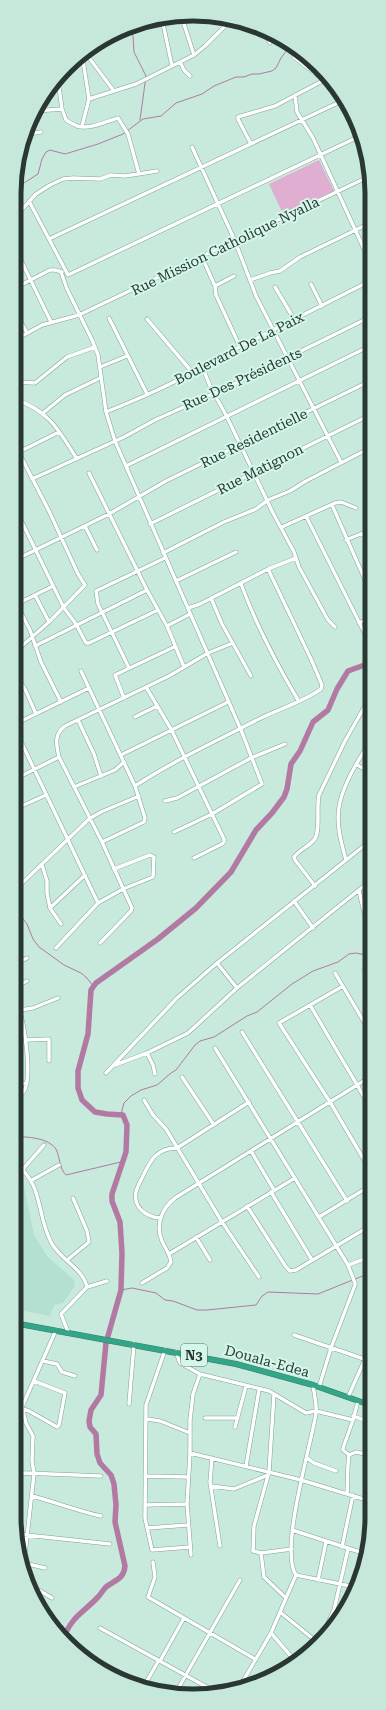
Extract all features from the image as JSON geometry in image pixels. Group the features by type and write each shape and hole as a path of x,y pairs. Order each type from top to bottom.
{"highway":[{"name":"Douala-Edea","path":"21,1323 176,1351 236,1364 316,1386 365,1403"}],"street":[{"path":"183,21 194,55"},
{"path":"163,23 172,66"},
{"path":"89,99 145,80 194,55 227,24"},
{"path":"267,38 270,43"},
{"path":"88,57 114,91"},
{"path":"294,57 317,73"},
{"path":"82,126 89,99 83,61"},
{"path":"180,62 184,70 190,76"},
{"path":"251,144 238,117 275,106 323,81"},
{"path":"59,86 62,109 66,120 78,126 82,126 95,125 118,118 128,134 139,174"},
{"path":"295,95 297,112 321,155 365,251"},
{"path":"49,239 339,102"},
{"path":"42,110 62,109"},
{"path":"32,133 41,132"},
{"path":"21,285 50,270 68,275 356,138"},
{"path":"192,147 235,241 250,280 273,330 342,462"},
{"path":"21,210 39,192 63,179 100,179 111,175 125,176 157,171"},
{"name":"Rue Mission Catholique Nyalla","path":"21,336 51,322 79,315 365,179"},
{"path":"29,201 68,275"},
{"path":"250,280 280,271 300,257 365,225"},
{"path":"202,257 215,286 216,295 240,347"},
{"path":"21,259 51,322"},
{"path":"61,272 67,289 95,347 100,367 100,378 106,412 115,441 150,524 208,653 262,782 262,785 212,814 174,832"},
{"path":"215,286 234,276"},
{"path":"311,284 322,306"},
{"name":"Boulevard De La Paix","path":"106,412 148,394 365,284"},
{"path":"276,286 294,319"},
{"path":"108,318 148,394"},
{"path":"147,319 192,372"},
{"name":"Rue Des Présidents","path":"32,479 115,441 155,420 215,393 365,319"},
{"path":"21,322 27,333"},
{"path":"21,382 36,383 67,357 95,347"},
{"path":"126,466 365,349"},
{"path":"100,367 127,356"},
{"path":"202,366 210,386 215,393 282,527 299,567 328,620 335,626"},
{"path":"43,413 65,395 100,378"},
{"name":"Rue Residentielle","path":"21,557 109,514 166,481 365,383"},
{"path":"21,401 29,404 43,413 54,424 77,459"},
{"name":"Rue Matignon","path":"150,524 365,417"},
{"path":"21,451 59,432"},
{"path":"163,553 224,522 256,509 268,500 290,491 365,450"},
{"path":"21,460 62,538 78,574 86,585 64,608 21,647"},
{"path":"89,472 166,626 184,667"},
{"path":"282,527 335,503 341,502 356,508"},
{"path":"332,505 346,540 364,575"},
{"path":"306,516 365,634"},
{"path":"21,520 64,608 76,624 87,643 158,610"},
{"path":"85,526 97,550"},
{"path":"346,540 363,533 365,536"},
{"path":"176,581 236,552"},
{"path":"129,668 113,632 101,612 96,591 165,558"},
{"path":"188,608 200,604 268,569 296,558"},
{"path":"135,786 219,738 241,730 319,690 322,685 268,569"},
{"path":"241,584 247,602 278,665 298,700"},
{"path":"21,601 53,586"},
{"path":"35,646 76,624 147,590"},
{"path":"35,595 49,622"},
{"path":"210,598 222,624 251,676"},
{"path":"21,612 61,702"},
{"path":"166,626 190,614"},
{"path":"360,623 365,620"},
{"path":"100,943 131,911 131,905 102,842 89,819 59,756 56,746 56,739 60,730 78,720 146,687 208,653 233,643"},
{"path":"124,698 114,675 174,647"},
{"path":"80,671 135,786 145,821 102,842"},
{"path":"21,683 36,714"},
{"path":"146,687 171,729 224,839 224,842 194,858"},
{"path":"21,721 89,688"},
{"path":"121,755 228,702"},
{"path":"135,717 157,706"},
{"path":"315,886 294,860 294,857 316,837 319,796 345,741 365,706"},
{"path":"78,720 91,747 101,776"},
{"path":"22,744 98,904"},
{"path":"165,801 177,798 198,785 252,758 285,744"},
{"path":"346,860 339,831 340,803 344,789 365,751"},
{"path":"21,776 59,756"},
{"path":"74,787 114,770 124,762"},
{"path":"357,765 365,769"},
{"path":"21,806 46,795"},
{"path":"21,884 89,819 101,812 139,796"},
{"path":"106,1074 177,998 217,963 365,845"},
{"path":"56,948 98,904 123,889 154,878 154,858 150,855 114,870"},
{"path":"42,865 47,880 47,893 50,908 60,924"},
{"path":"50,908 85,875"},
{"path":"114,1065 147,1053 188,1032 237,988 365,886"},
{"path":"359,891 365,916"},
{"path":"294,901 313,928"},
{"path":"21,961 27,958"},
{"path":"217,963 237,988"},
{"path":"335,973 365,1023"},
{"path":"21,984 27,981"},
{"path":"343,986 279,1023 330,1102 365,1162"},
{"path":"21,1010 34,1008 58,998"},
{"path":"310,1005 365,1099"},
{"path":"21,1015 28,1056 26,1089 21,1096"},
{"path":"242,1032 347,1201"},
{"path":"26,1040 49,1039 50,1061"},
{"path":"215,1048 337,1246 348,1265 355,1283 316,1386 316,1411 292,1530 291,1569 296,1576 350,1586"},
{"path":"147,1053 153,1065 155,1074"},
{"path":"182,1077 214,1125"},
{"path":"142,1283 170,1264 171,1259 161,1239 160,1218 167,1204 198,1183 365,1080"},
{"path":"21,1083 26,1084"},
{"path":"144,1100 153,1116 166,1129 222,1222 258,1277"},
{"path":"160,1218 143,1212 138,1208 136,1200 136,1192 150,1161 169,1148 177,1148 249,1102"},
{"path":"44,1145 23,1169 32,1180 38,1197 46,1233 59,1255 67,1260 84,1279 87,1286"},
{"path":"250,1151 312,1260"},
{"path":"32,1180 58,1165"},
{"path":"168,1254 294,1178"},
{"path":"319,1218 365,1189"},
{"path":"67,1260 89,1242 87,1231 73,1198"},
{"path":"247,1206 288,1270 292,1271 365,1229"},
{"path":"196,1238 210,1260"},
{"path":"348,1265 365,1259"},
{"path":"68,1332 61,1314 87,1286 107,1282"},
{"path":"24,1553 34,1474 32,1460 32,1436 26,1423 22,1408 56,1330"},
{"path":"294,1335 365,1359"},
{"path":"129,1404 134,1344"},
{"path":"165,1350 146,1405 145,1518 153,1551 190,1547"},
{"path":"176,1351 180,1364 200,1374 274,1394 306,1412 316,1411 365,1421"},
{"path":"43,1360 57,1364 62,1372 75,1376"},
{"path":"348,1397 365,1361"},
{"path":"191,1555 187,1504 191,1404 200,1374"},
{"path":"22,1408 57,1427 59,1425 65,1393 34,1382"},
{"path":"235,1427 246,1386"},
{"path":"246,1466 259,1390"},
{"path":"274,1394 269,1474 254,1526 253,1551 261,1553 292,1549"},
{"path":"349,1455 343,1450 343,1448 358,1401"},
{"path":"206,1418 238,1418"},
{"path":"147,1419 160,1421 190,1433"},
{"path":"349,1455 356,1452 365,1454"},
{"path":"190,1453 246,1466 269,1474 301,1480 365,1499"},
{"path":"347,1494 348,1478 346,1473 349,1455"},
{"path":"212,1458 211,1486 220,1546"},
{"path":"307,1458 314,1463 336,1471"},
{"path":"21,1474 101,1476"},
{"path":"211,1486 234,1489 269,1474"},
{"path":"145,1476 188,1477"},
{"path":"342,1547 353,1495"},
{"path":"32,1496 54,1502 71,1509 101,1516"},
{"path":"145,1505 187,1504"},
{"path":"147,1528 188,1525"},
{"path":"292,1530 362,1552"},
{"path":"22,1535 110,1544"},
{"path":"318,1580 326,1542"},
{"path":"328,1623 334,1610 348,1549"},
{"path":"261,1553 264,1577 286,1598"},
{"path":"153,1562 155,1577 148,1597 255,1659"},
{"path":"27,1563 45,1568"},
{"path":"243,1681 270,1633 296,1576"},
{"path":"178,1689 240,1580"},
{"path":"37,1589 52,1598"},
{"path":"280,1612 314,1640"},
{"path":"146,1682 184,1618"},
{"path":"100,1628 210,1688"},
{"path":"270,1633 292,1658"}],"shaded area":[{"path":"319,160 334,191 283,214 269,184"},
{"path":"21,1184 24,1186 34,1235 47,1256 75,1281 74,1287 63,1303 54,1305 50,1316 21,1310"}],"waterway":[{"path":"132,32 134,52 146,76 140,120"},
{"path":"21,185 38,174 42,159 46,152 50,150 65,154 98,144 123,134 143,119 161,116 176,103 202,94 214,86 236,77 244,77 252,74 272,71 276,68 288,49"},
{"path":"66,1632 78,1615 98,1597 106,1587 121,1577 125,1566 115,1522 116,1505 114,1484 111,1475 100,1463 97,1454 96,1434 90,1427 89,1421 91,1410 101,1395 106,1343 121,1290 122,1253 120,1222 112,1201 112,1194 126,1152 127,1125 123,1115 95,1112 82,1100 78,1088 78,1071 88,1034 91,990 96,983 158,939 196,908 231,872 256,830 272,813 284,797 287,789 291,764 300,751 313,722 328,710 337,689 348,671 365,665"},
{"path":"21,916 27,924 33,939 39,947 64,965 81,973 93,986"},
{"path":"121,1114 124,1103 131,1096 141,1090 157,1085 176,1070 195,1045 200,1041 214,1037 247,1016 257,1012 292,984 313,971 338,962 349,954 356,953 365,955"},
{"path":"21,1137 37,1138 53,1145 56,1149 62,1169 66,1175 125,1161"},
{"path":"121,1290 132,1288 156,1293 165,1300 173,1301 197,1310 207,1310 256,1305 262,1296 268,1292 318,1294 365,1275"}]}
